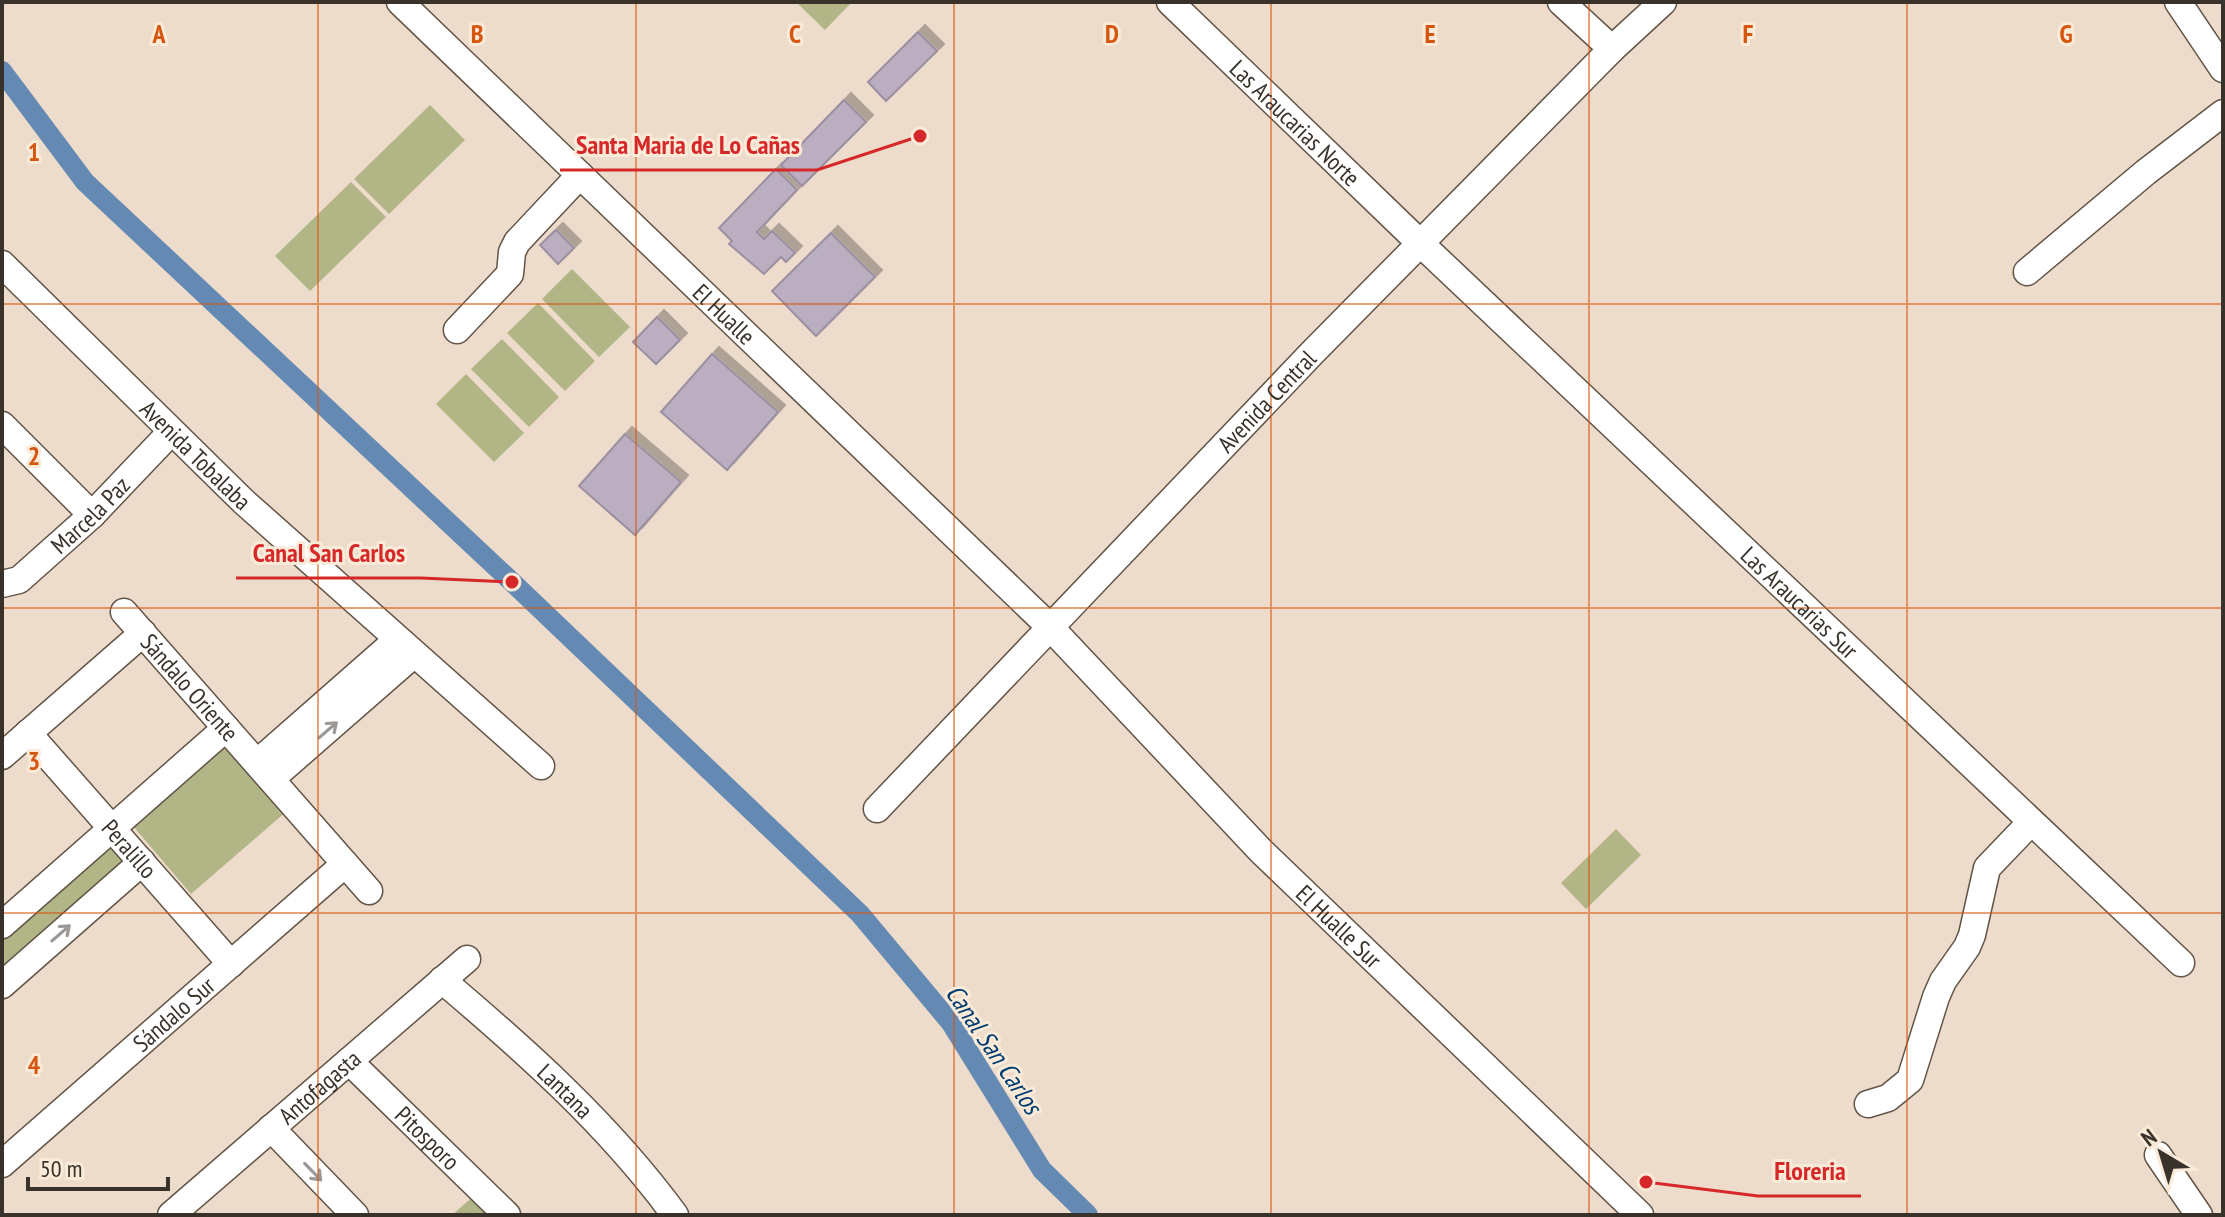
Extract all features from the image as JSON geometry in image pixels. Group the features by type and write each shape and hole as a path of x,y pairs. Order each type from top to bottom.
{"street":[{"name":"El Hualle","path":"400,2 1050,627"},
{"name":"Las Araucarias Norte","path":"1170,2 1420,243"},
{"path":"1561,2 1612,49"},
{"name":"Avenida Central","path":"877,809 1420,243 1612,49 1663,2"},
{"path":"2178,2 2223,69"},
{"path":"2027,272 2146,172 2223,113"},
{"path":"457,330 510,274 512,252 517,242 580,175"},
{"name":"Las Araucarias Sur","path":"1420,243 2181,963"},
{"name":"Avenida Tobalaba","path":"2,264 243,501 541,766"},
{"name":"Marcela Paz","path":"2,584 19,580 92,515 171,432"},
{"path":"6,438 92,515"},
{"name":"Sándalo Oriente","path":"124,612 369,891"},
{"name":"El Hualle Sur","path":"1050,627 1272,862 1640,1215"},
{"path":"2,756 143,633"},
{"path":"264,771 405,648"},
{"path":"2,925 226,728"},
{"name":"Peralillo","path":"28,733 231,964"},
{"path":"1868,1104 1888,1098 1910,1080 1939,989 1972,935 1987,868 2031,822"},
{"path":"2,985 142,862"},
{"name":"Sándalo Sur","path":"2,1164 345,864"},
{"name":"Antofagasta","path":"171,1215 467,959"},
{"name":"Lantana","path":"442,980 573,1095 635,1163 675,1215"},
{"name":"Pitosporo","path":"349,1061 507,1215"},
{"path":"271,1128 355,1215"},
{"path":"2158,1155 2199,1215"}],"green space":[{"path":"796,2 852,2 825,30"},
{"path":"430,105 465,140 389,214 354,179"},
{"path":"351,182 386,217 310,291 275,256"},
{"path":"572,269 630,327 599,357 542,299"},
{"path":"538,303 595,361 565,391 507,333"},
{"path":"502,339 559,397 529,427 471,369"},
{"path":"466,374 524,433 494,462 436,404"},
{"path":"229,743 287,811 191,894 133,826"},
{"path":"1616,829 1641,855 1586,909 1561,883"},
{"path":"113,836 136,863 2,979 2,932"},
{"path":"476,1194 495,1215 452,1215"}],"building":[{"path":"918,32 937,51 886,101 868,82"},
{"path":"844,100 866,122 802,186 781,165"},
{"path":"776,169 797,190 757,232 764,239 772,231 795,253 786,262 781,257 764,274 729,244 732,241 719,228"},
{"path":"556,230 574,248 558,264 540,245"},
{"path":"831,233 875,277 816,336 772,291"},
{"path":"657,317 680,340 656,364 633,342"},
{"path":"712,354 778,412 727,470 661,412"},
{"path":"625,434 681,482 635,535 579,486"}],"waterway":[{"name":"Canal San Carlos","path":"2,71 85,182 512,582 860,914 951,1023 1042,1170 1088,1215"}],"place":[{"name":"Santa Maria de Lo Cañas","path":"920,136"},
{"name":"Canal San Carlos","path":"512,582"},
{"name":"Floreria","path":"1646,1182"}]}
